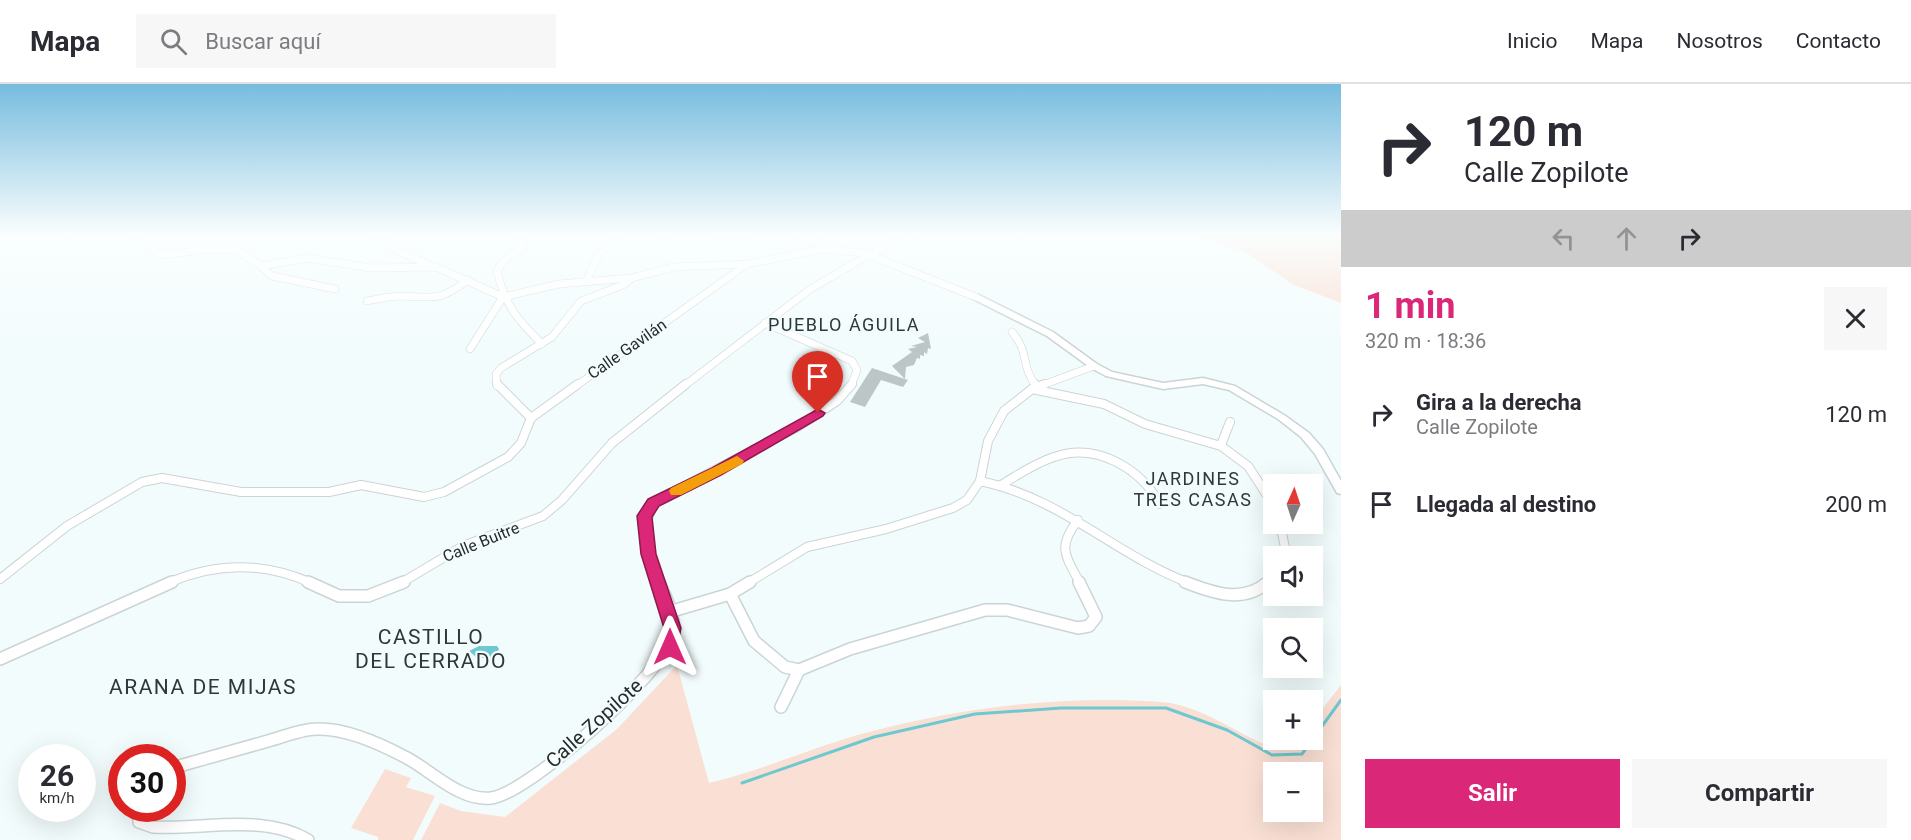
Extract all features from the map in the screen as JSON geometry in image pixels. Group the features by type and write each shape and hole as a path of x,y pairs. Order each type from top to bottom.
{"street":[{"path":"265,269 272,276 335,289"},
{"path":"442,269 503,297 560,284 631,278 665,269"},
{"path":"497,269 503,297 509,311 542,344"},
{"path":"587,280 590,269"},
{"name":"Calle Gavilán","path":"531,418 740,269"},
{"name":"Calle Buitre","path":"0,659 178,579 228,567 270,568 286,572 339,596 368,596 386,590 455,550 521,525 556,507 572,492 612,443 765,323 825,278 841,269"},
{"path":"905,269 976,297 1050,334 1109,374 1163,386 1203,381 1232,388 1281,417 1305,435 1319,452 1341,490"},
{"path":"0,579 67,526 142,482 162,478 241,492 329,492 361,485 424,497 444,492 472,479 508,457 521,443 531,418 497,387 496,374 501,368 542,344 581,301 622,285 631,278"},
{"path":"367,301 399,296 430,299 449,294 468,280"},
{"path":"470,350 503,297"},
{"name":"Calle Zopilote","path":"186,764 316,729 356,736 407,758 470,797 482,799 505,795 533,777 583,737 663,657 670,647 673,636 669,612 648,554 645,530 645,516 654,502 800,426 837,401 850,386 857,370 852,361 765,323"},
{"path":"1012,332 1024,346 1026,372 1035,388 1062,399 1105,404 1144,424 1221,445 1251,470 1263,489"},
{"path":"669,612 730,594 807,546 886,529 953,508 967,500 980,481 988,441 996,424 1017,399 1035,388 1094,366"},
{"path":"1221,445 1230,422"},
{"path":"1001,485 1042,462 1073,452 1102,458 1136,473 1155,493 1160,504"},
{"path":"980,481 1001,485 1078,520 1151,568 1195,587 1229,595 1250,595 1263,585"},
{"path":"730,594 754,641 785,667 799,670 812,667 850,649 985,610 1007,610 1078,628 1088,627 1094,623 1096,617 1068,556 1065,543 1066,535 1078,520"},
{"path":"781,707 799,670"},
{"path":"139,822 147,828 158,831 197,828 273,829 296,832 308,840"}],"shaded area":[{"path":"1271,269 1341,269 1341,303 1292,284"},
{"path":"677,665 709,783 750,772 849,738 905,723 1014,705 1088,700 1176,704 1203,713 1263,743 1263,750 1323,750 1323,708 1341,685 1341,840 421,840 440,803 461,811 505,817 617,729"},
{"path":"385,769 411,778 406,787 435,796 413,840 378,840 378,837 351,828"}],"water":[{"path":"479,646 497,646 499,649 494,661 485,662 484,658 476,657 469,651"}],"building":[{"path":"928,333 931,349 928,348 927,354 924,352 924,356 920,355 920,359 917,358 914,365 906,367 905,379 892,366 912,352 908,349 917,347 911,346 925,342 918,338"},
{"path":"872,368 908,380 903,387 881,380 865,407 850,402"}],"waterway":[{"path":"742,783 874,737 975,714 1061,708 1166,708 1227,730 1272,755 1302,754 1341,700"}],"slow traffic":[{"path":"676,491 737,461"}],"district":[{"name":"PUEBLO ÁGUILA","path":"844,324"},
{"name":"JARDINES TRES CASAS","path":"1193,488"},
{"name":"CASTILLO DEL CERRADO","path":"431,649"},
{"name":"ARANA DE MIJAS","path":"203,687"}],"route":[{"path":"670,647 673,628 648,554 645,516 654,502 716,472 800,426 818,413"}]}
